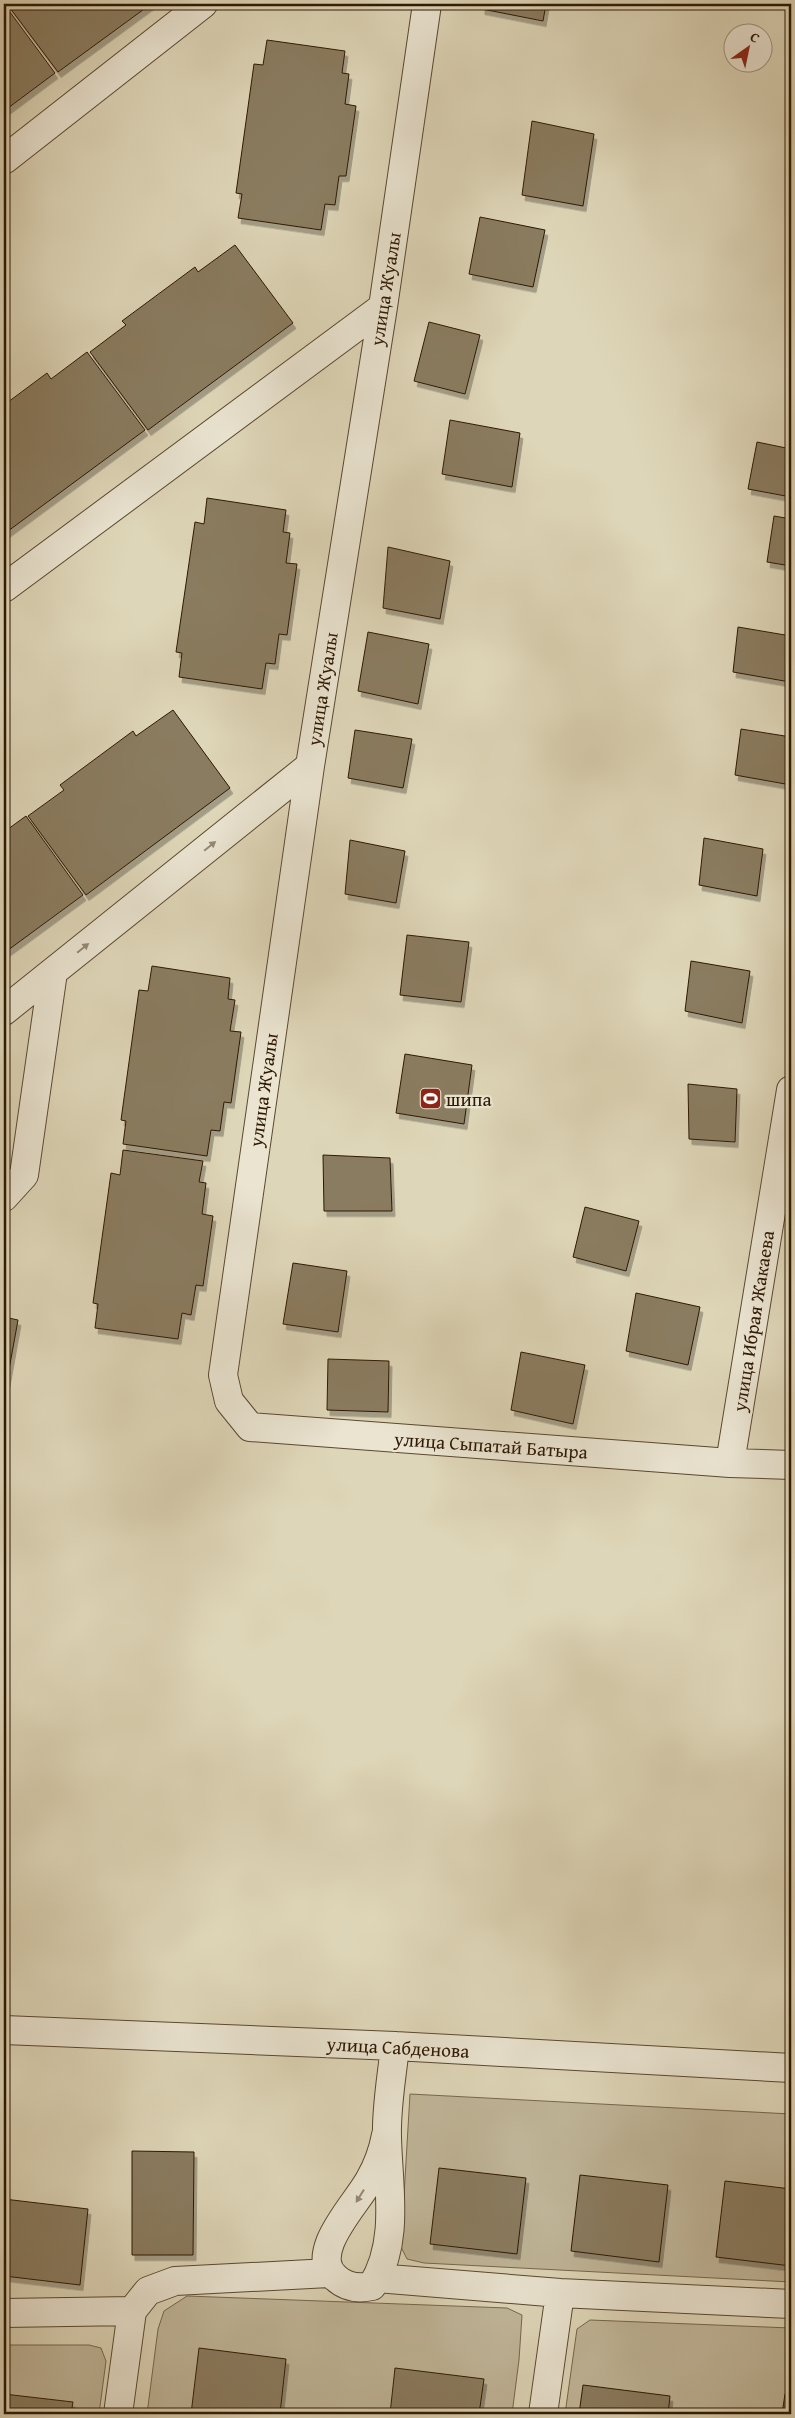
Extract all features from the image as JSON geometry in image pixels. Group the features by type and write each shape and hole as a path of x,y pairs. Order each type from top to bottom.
{"street":[{"path":"4,160 203,4"},
{"name":"улица Жуалы","path":"223,1375 310,766 383,307 427,4"},
{"path":"4,588 383,307"},
{"path":"4,1011 310,766"},
{"path":"4,1197 24,1175 53,972"},
{"name":"улица Ибрая Жакаева","path":"730,1463 791,1090"},
{"name":"улица Сыпатай Батыра","path":"223,1375 229,1401 250,1426 730,1463 791,1465"},
{"name":"улица Сабденова","path":"4,2030 395,2046 791,2068"},
{"path":"386,2136 391,2211 387,2250 383,2267 372,2286 358,2289 340,2282 329,2273 325,2256 330,2239 371,2178 382,2152 386,2136 395,2046"},
{"path":"118,2414 132,2311 148,2291 175,2282 329,2273"},
{"path":"377,2278 560,2293 791,2304"},
{"path":"543,2414 560,2293"},
{"path":"4,2313 132,2311"}],"shaded area":[{"path":"410,2094 791,2114 791,2282 424,2263 407,2259 401,2247"},
{"path":"187,2296 507,2308 522,2315 519,2360 512,2414 147,2414 158,2329 164,2311"},
{"path":"590,2320 791,2328 791,2414 565,2414 577,2329"},
{"path":"4,2345 89,2345 101,2348 106,2361 99,2414 4,2414"}],"building":[{"path":"4,4 55,73 4,111"},
{"path":"7,4 151,4 58,72"},
{"path":"482,4 546,4 543,21 482,9"},
{"path":"267,40 345,51 342,73 349,74 345,104 356,106 346,176 339,176 335,205 325,204 321,230 238,218 242,194 236,193 254,64 263,65"},
{"path":"532,121 594,134 583,206 522,195"},
{"path":"480,217 545,230 533,287 469,274"},
{"path":"235,245 293,323 148,430 90,352 126,325 122,321 195,267 198,272"},
{"path":"429,322 480,335 465,394 414,381"},
{"path":"87,352 145,430 4,534 4,405 47,373 51,379"},
{"path":"450,420 520,433 512,487 442,474"},
{"path":"757,442 791,449 791,497 748,489"},
{"path":"207,498 286,510 283,532 290,533 286,563 297,564 287,635 279,634 275,664 266,663 262,689 179,677 182,653 176,652 195,522 204,524"},
{"path":"774,516 791,519 791,566 767,562"},
{"path":"388,547 450,561 440,619 383,608"},
{"path":"738,627 791,636 790,682 733,672"},
{"path":"368,632 429,644 418,704 358,691"},
{"path":"173,710 230,788 86,895 28,816 64,790 60,785 133,731 136,736"},
{"path":"741,729 791,737 791,785 735,775"},
{"path":"355,730 412,739 403,788 348,778"},
{"path":"26,816 83,895 4,953 4,832"},
{"path":"704,838 763,849 757,896 699,885"},
{"path":"350,840 405,851 396,903 345,894"},
{"path":"407,935 469,942 461,1002 400,995"},
{"path":"691,961 750,971 742,1023 685,1011"},
{"path":"152,966 230,978 228,999 235,1000 230,1031 241,1032 231,1103 224,1102 220,1131 211,1130 207,1156 123,1144 126,1121 121,1120 139,990 148,991"},
{"path":"405,1054 472,1065 464,1124 396,1113"},
{"path":"688,1084 737,1089 735,1142 689,1139"},
{"path":"123,1150 203,1161 199,1182 206,1183 202,1214 213,1216 203,1286 196,1285 191,1315 182,1313 178,1339 95,1328 98,1304 93,1303 111,1173 120,1175"},
{"path":"323,1155 390,1158 392,1211 324,1211"},
{"path":"585,1207 639,1221 626,1271 573,1257"},
{"path":"293,1263 347,1271 338,1332 283,1324"},
{"path":"636,1293 700,1307 688,1365 626,1351"},
{"path":"4,1317 18,1320 4,1397"},
{"path":"791,1343 791,1371 786,1370"},
{"path":"521,1352 585,1365 573,1424 511,1410"},
{"path":"328,1359 389,1361 388,1412 327,1410"},
{"path":"132,2151 194,2152 193,2255 132,2255"},
{"path":"439,2168 526,2178 517,2254 430,2244"},
{"path":"580,2175 668,2185 659,2262 571,2251"},
{"path":"725,2181 791,2189 791,2266 716,2257"},
{"path":"4,2199 88,2209 80,2285 4,2276"},
{"path":"199,2348 286,2359 280,2414 191,2414"},
{"path":"395,2368 484,2379 479,2414 390,2414"},
{"path":"583,2385 670,2396 668,2414 579,2414"},
{"path":"4,2394 73,2402 71,2414 4,2414"},
{"path":"785,2394 791,2395 791,2414 782,2414"}],"place":[{"name":"шипа","path":"430,1099"}]}
